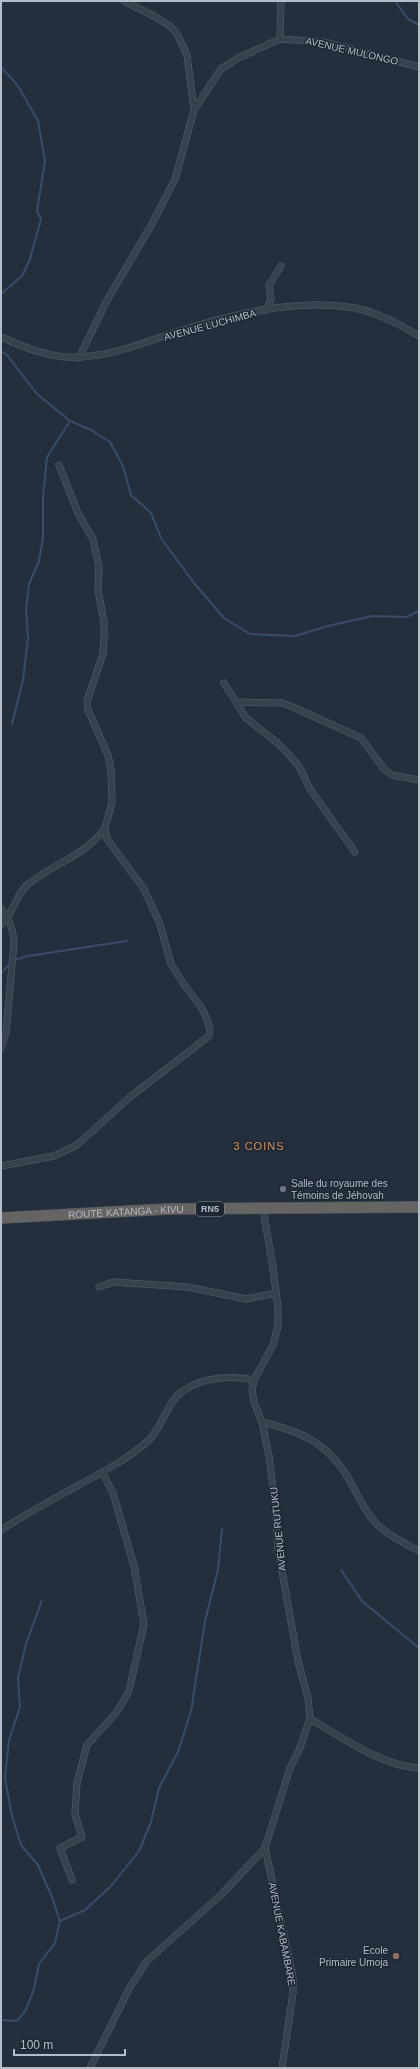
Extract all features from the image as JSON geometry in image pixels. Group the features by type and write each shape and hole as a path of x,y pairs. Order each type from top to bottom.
{"highway":[{"name":"ROUTE KATANGA - KIVU","path":"1,1218 161,1209 419,1207"}],"street":[{"path":"79,358 106,302 156,217 172,185 194,110 187,55 177,34 170,26 124,1"},
{"path":"280,39 281,1"},
{"name":"AVENUE MULONGO","path":"194,110 221,69 238,58 280,39 324,42 419,67"},
{"path":"266,310 272,300 269,285 281,266"},
{"name":"AVENUE LUCHIMBA","path":"1,337 45,354 79,358 104,354 215,321 266,310 316,305 355,308 391,320 419,336"},
{"path":"1,924 9,918 14,905 25,887 81,852 98,838 105,828 112,802 111,770 108,755 88,710 88,701 103,654 104,622 98,590 99,567 93,539 78,513 59,465"},
{"path":"224,683 246,718 280,746 298,766 310,789 355,852"},
{"path":"236,702 282,703 295,708 361,738 384,769 392,775 419,780"},
{"path":"1,1166 54,1156 77,1145 130,1097 209,1036 210,1030 207,1019 201,1007 182,983 171,964 153,907 135,875 110,844 107,839 105,828"},
{"path":"1,909 9,918 13,930 14,953 6,1034 1,1048"},
{"name":"AVENUE RUTUKU","path":"263,1209 278,1308 278,1326 273,1345 254,1380 252,1390 254,1402 262,1422 275,1503 278,1549 298,1661 308,1698 310,1719 299,1750 290,1768 265,1848"},
{"path":"99,1287 113,1282 188,1287 246,1298 276,1293"},
{"path":"1,1530 102,1472 134,1451 156,1432 174,1399 182,1391 202,1383 226,1377 238,1376 254,1380"},
{"path":"262,1422 303,1435 326,1449 349,1479 373,1520 385,1531 419,1551"},
{"path":"72,1880 60,1848 82,1837 76,1814 77,1783 87,1745 116,1713 129,1691 144,1624 134,1566 113,1493 102,1472"},
{"path":"310,1719 383,1759 398,1765 419,1768"},
{"path":"90,2068 130,1987 147,1961 222,1894 265,1848"},
{"name":"AVENUE KABAMBARE","path":"265,1848 292,1977 291,2007 282,2068"}],"waterway":[{"path":"395,1 408,19 419,25"},
{"path":"1,67 18,86 38,121 45,161 37,211 41,219 30,259 22,276 1,294"},
{"path":"1,351 7,355 37,394 70,421 91,430 110,442 123,466 131,495 151,513 161,538 194,583 224,618 250,634 295,636 328,626 372,616 407,617 419,611"},
{"path":"12,724 23,680 28,638 26,609 29,584 39,561 43,538 43,496 47,457 70,421"},
{"path":"14,960 28,956 127,941"},
{"path":"1,973 11,963"},
{"path":"1,2020 17,2021 26,2010 34,1989 39,1964 55,1943 60,1921 85,1910 111,1886 139,1851 151,1822 159,1788 178,1752 191,1711 205,1621 218,1570 222,1529"},
{"path":"341,1570 362,1601 419,1648"},
{"path":"42,1600 26,1644 18,1678 20,1707 9,1740 5,1778 12,1816 21,1845 38,1865 52,1897 60,1921"}],"place":[{"name":"Salle du royaume des Témoins de Jéhovah","path":"283,1189"},
{"name":"Ecole Primaire Umoja","path":"396,1956"}],"district":[{"name":"3 COINS","path":"259,1146"}]}
